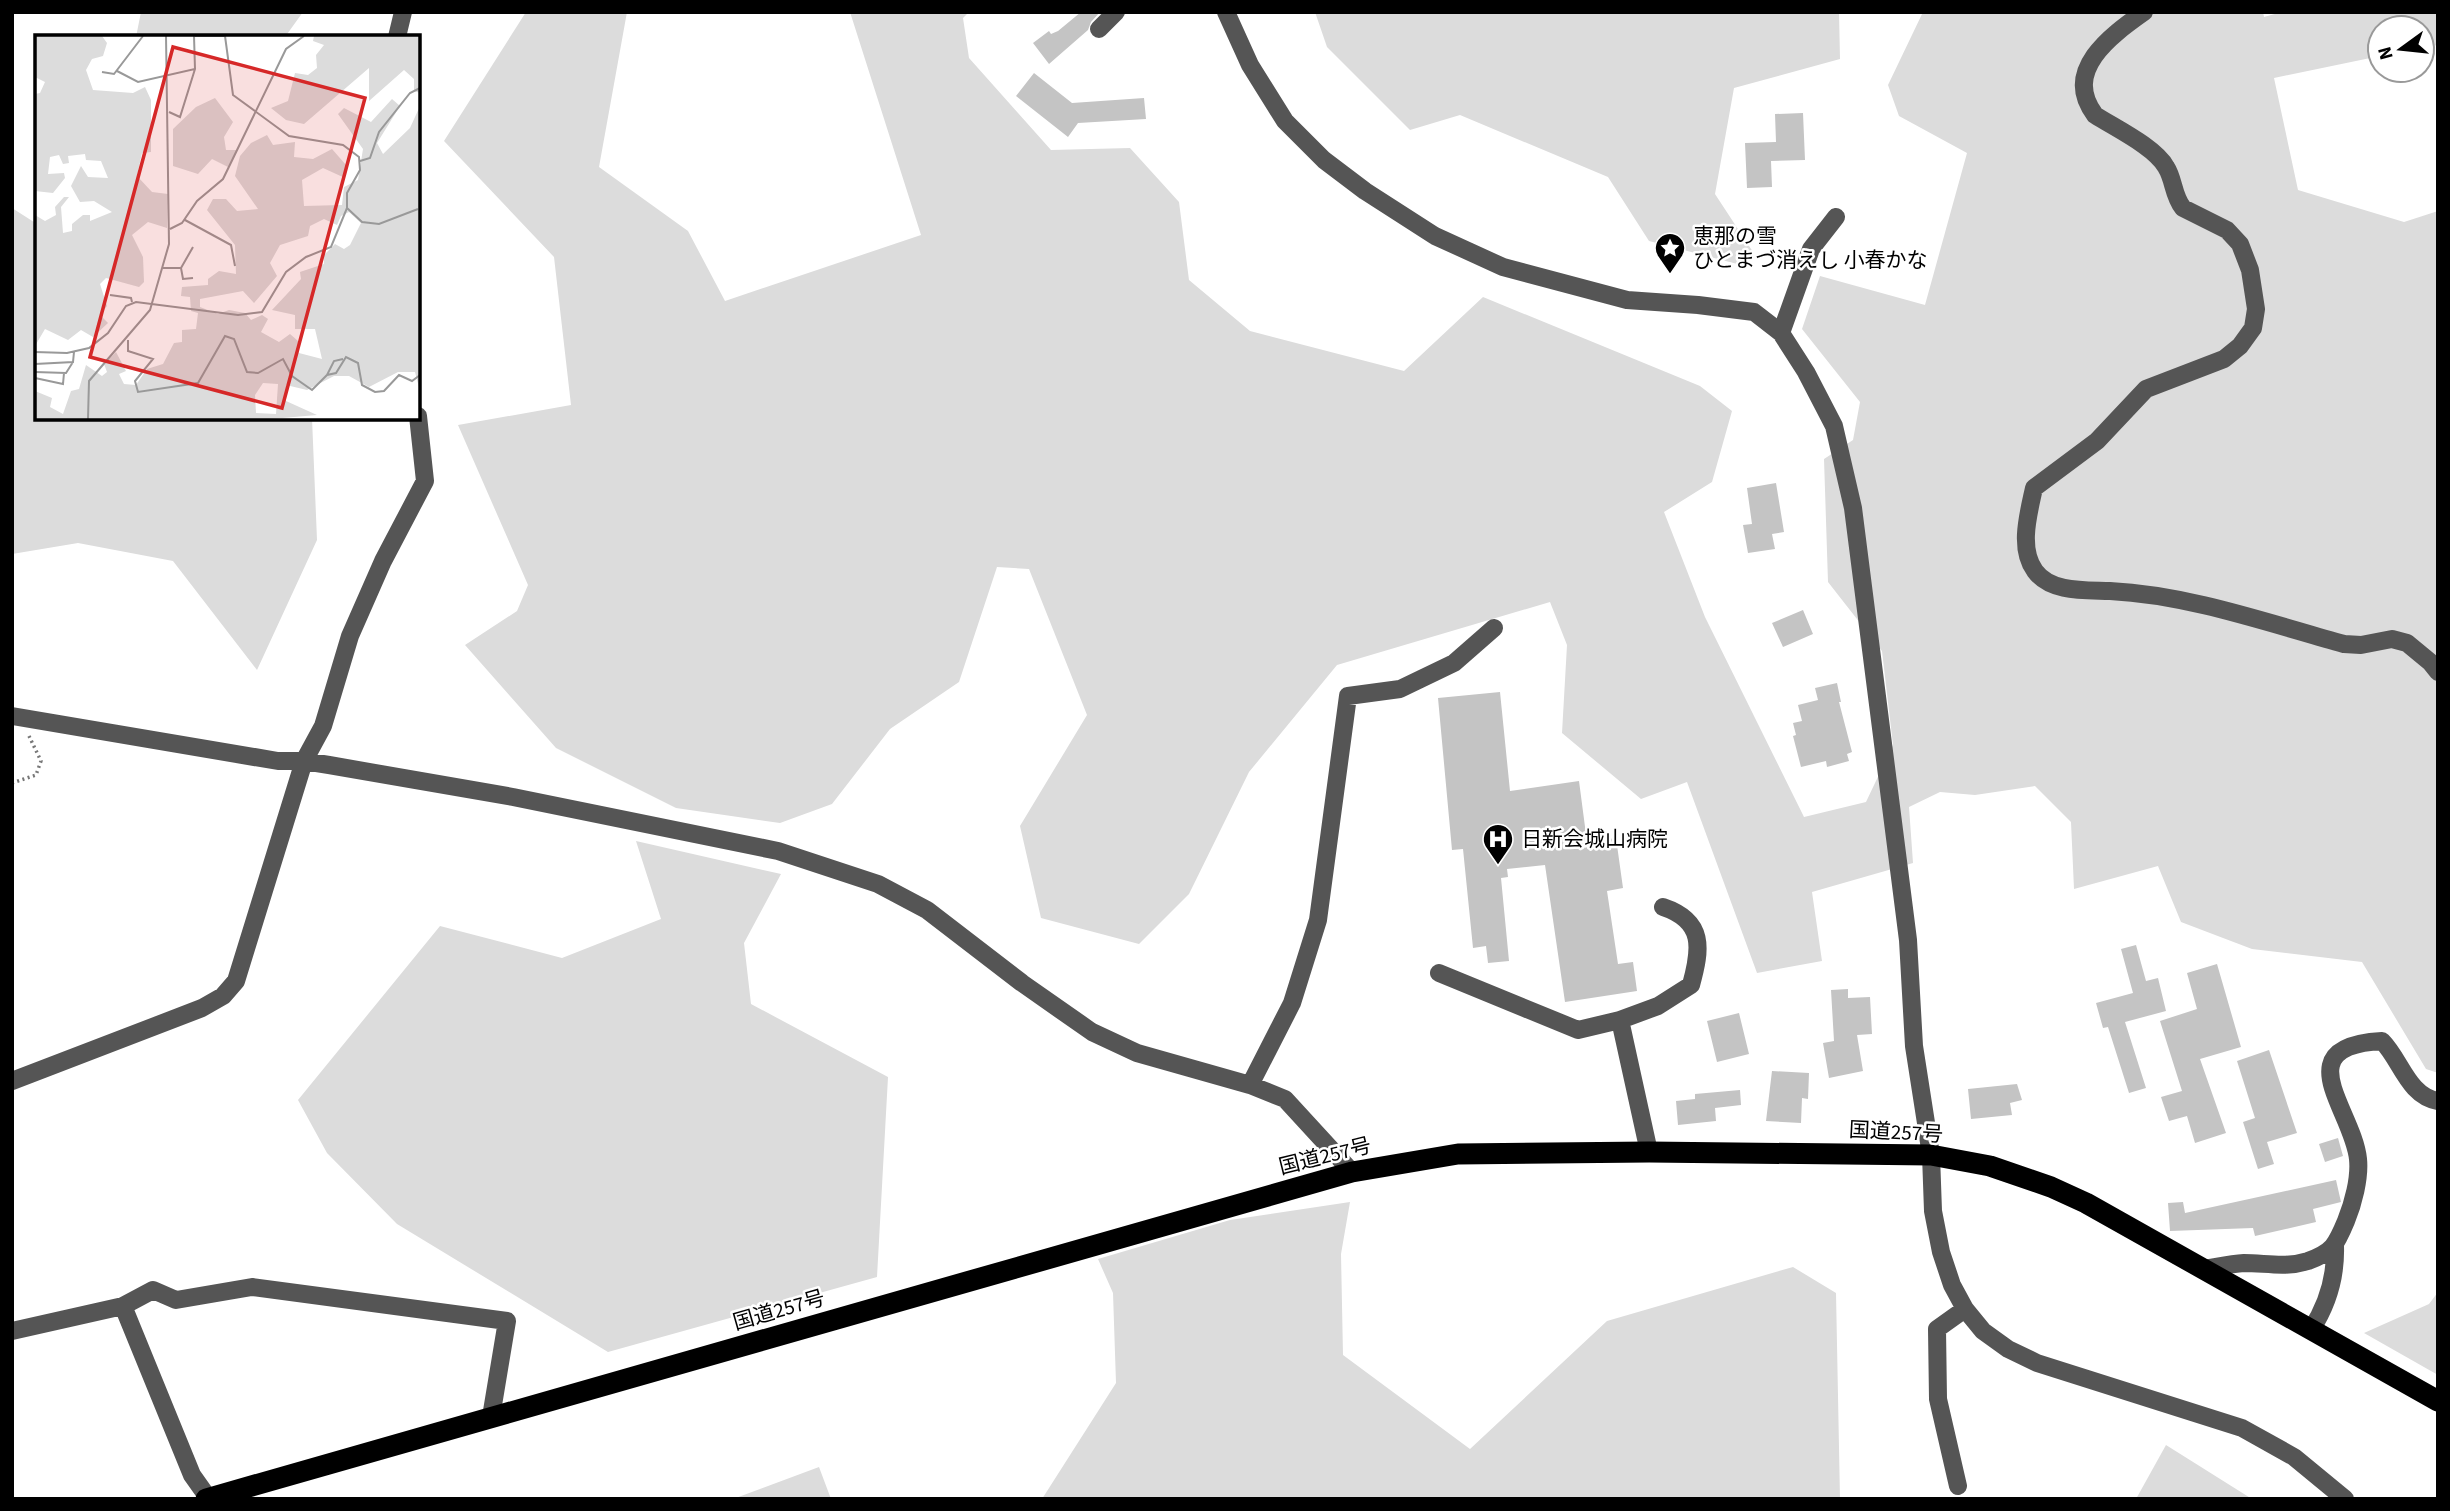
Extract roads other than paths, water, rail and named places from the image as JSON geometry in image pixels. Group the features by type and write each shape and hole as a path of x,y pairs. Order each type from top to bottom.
{"highway":[{"name":"国道257号","path":"208,1499 1352,1172 1458,1154 1649,1152 1931,1155 1990,1166 2051,1187 2086,1203 2438,1401"}],"street":[{"path":"397,35 403,12"},
{"path":"1099,29 1116,12"},
{"path":"1226,12 1250,65 1285,121 1324,160 1365,191 1435,236 1503,267 1627,300 1698,304 1754,312 1781,333 1834,426 1853,508 1908,940 1914,1046 1931,1155 1933,1210 1941,1252 1952,1285 1965,1309 1983,1331 2008,1349 2037,1363 2242,1428 2294,1457 2345,1499"},
{"path":"2144,12 2121,29 2098,52 2085,73 2082,90 2095,115 2161,158 2169,170 2178,202 2183,208 2227,230 2240,244 2250,270 2256,309 2253,328 2240,346 2224,359 2146,389 2097,442 2034,488 2025,531 2035,571 2048,583 2066,588 2128,592 2207,606 2344,644 2361,645 2392,639 2407,643 2438,672"},
{"path":"1781,333 1811,248 1836,217"},
{"path":"12,1081 202,1008 223,996 236,981 304,761 323,726 355,624 383,561 425,481 418,420"},
{"path":"1250,1085 1292,1003 1318,920 1348,696 1399,689 1454,663 1494,628"},
{"path":"15,716 278,761 304,761 513,797 778,851 878,884 927,910 1022,983 1092,1032 1137,1053 1250,1085 1285,1099 1352,1172"},
{"path":"1439,973 1578,1030 1620,1020 1658,1006 1691,985 1700,954 1694,927 1679,912 1663,907"},
{"path":"1620,1020 1649,1152"},
{"path":"2311,1331 2324,1309 2333,1280 2335,1246 2349,1214 2356,1184 2358,1159 2330,1079 2333,1059 2345,1047 2361,1042 2382,1041 2393,1052 2416,1090 2431,1100 2438,1101"},
{"path":"2202,1269 2245,1264 2288,1266 2308,1261 2335,1246"},
{"path":"12,1331 123,1306 153,1290 176,1300 252,1287 507,1321 491,1418"},
{"path":"123,1306 192,1475 208,1499"},
{"path":"1958,1486 1938,1399 1937,1329 1965,1309"}],"place":[{"name":"恵那の雪 ひとまづ消えし 小春かな","path":"1670,275"},
{"name":"日新会城山病院","path":"1498,866"}]}
